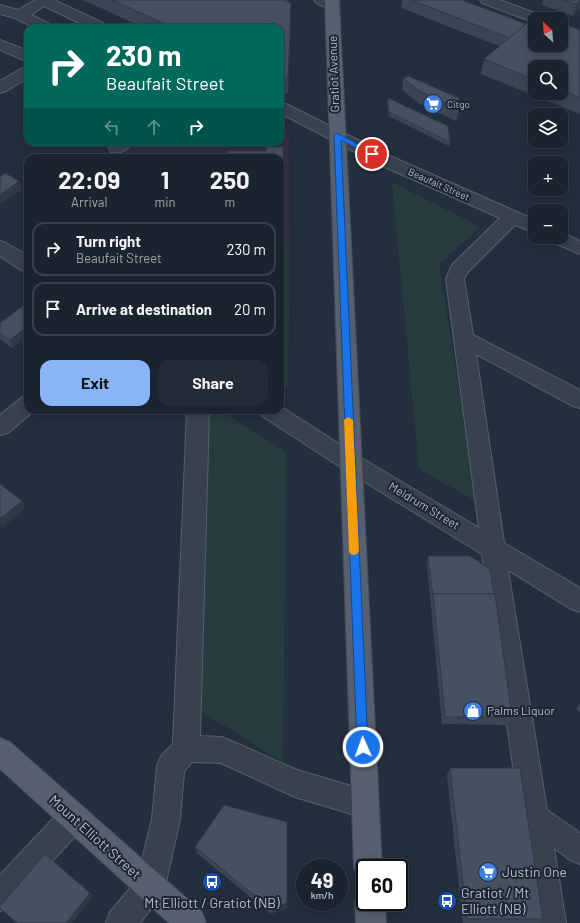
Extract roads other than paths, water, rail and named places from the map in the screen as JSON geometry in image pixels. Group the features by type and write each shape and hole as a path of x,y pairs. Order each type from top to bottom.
{"main road":[{"name":"Gratiot Avenue","path":"328,1 337,135 368,859"},
{"name":"Mount Elliott Street","path":"0,751 191,923"},
{"path":"370,911 371,923"}],"street":[{"path":"20,15 42,0 92,24"},
{"path":"487,0 515,4 528,12"},
{"path":"0,9 20,15 39,24"},
{"path":"0,44 24,55"},
{"path":"0,88 24,73"},
{"name":"Beaufait Street","path":"284,109 384,160 528,225"},
{"path":"512,217 459,270 455,279 493,548 551,923"},
{"path":"568,242 580,248"},
{"path":"0,247 24,262"},
{"path":"464,338 580,400"},
{"path":"0,427 24,407"},
{"path":"121,923 150,887 166,819 171,766 186,749 198,414"},
{"name":"Meldrum Street","path":"276,414 350,462 580,601"},
{"path":"186,749 222,750 296,783 365,804"},
{"path":"534,817 580,850"},
{"path":"0,896 73,818"}],"place":[{"name":"Citgo","path":"433,104"},
{"name":"Palms Liquor","path":"473,711"},
{"name":"Justin One","path":"488,872"},
{"name":"Mt Elliott / Gratiot (NB)","path":"212,882"},
{"name":"Gratiot / Mt Elliott (NB)","path":"447,901"}]}
